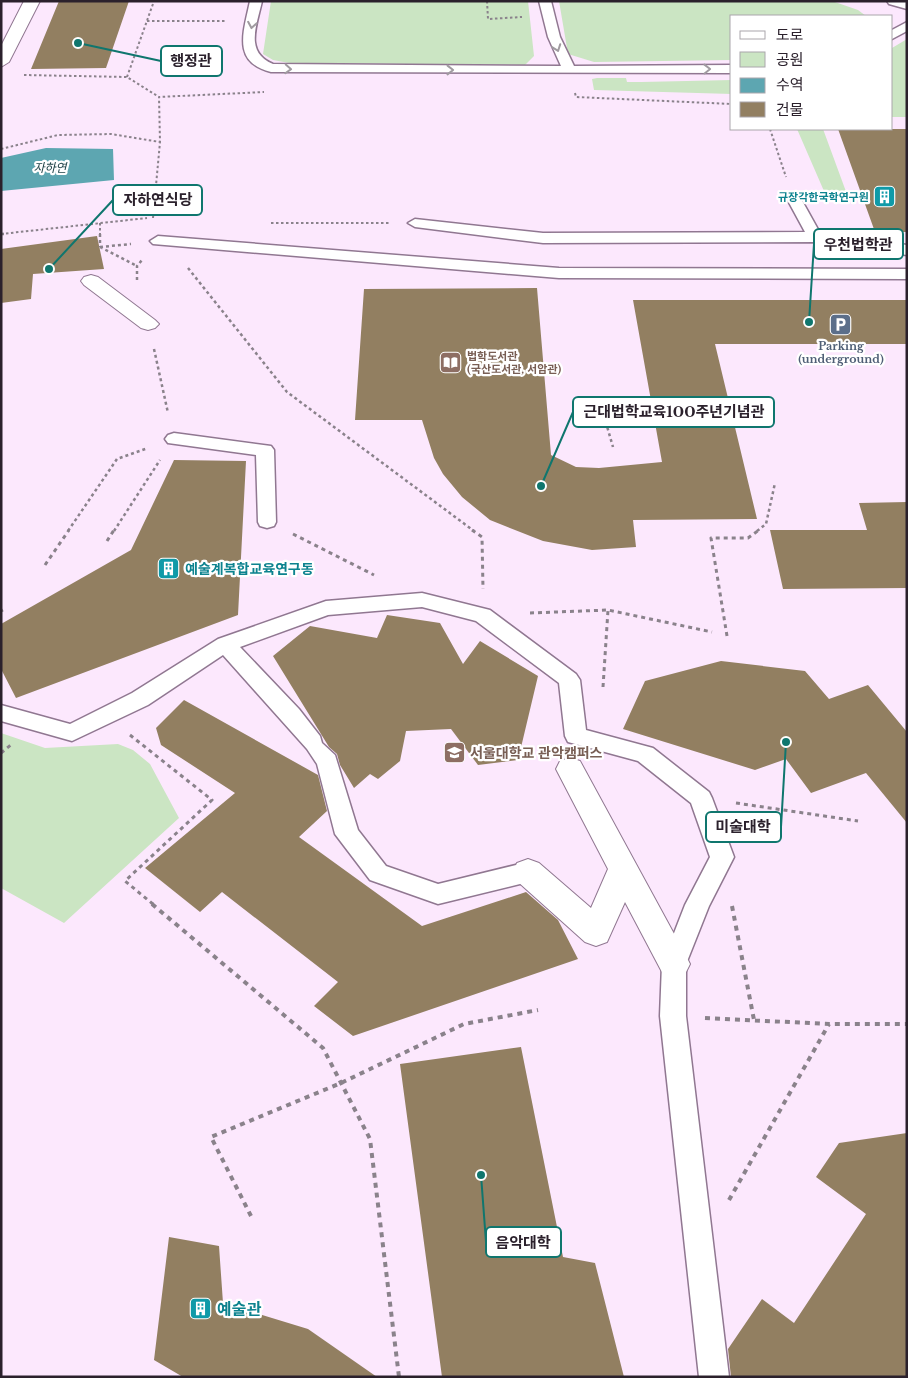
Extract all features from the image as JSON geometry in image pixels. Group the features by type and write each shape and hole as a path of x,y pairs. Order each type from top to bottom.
{"street":[{"path":"1,62 32,1"},
{"path":"1,22 22,22"},
{"path":"90,281 148,324"},
{"path":"570,769 674,964"},
{"path":"528,872 596,932 623,870"}],"lane":[{"path":"256,1 248,49 251,58 259,65 271,68 730,69"},
{"path":"545,1 559,54 570,70"},
{"path":"894,1 907,5"},
{"path":"893,34 907,26"},
{"path":"793,197 815,238"},
{"path":"415,223 542,238 815,238 907,250"},
{"path":"158,240 559,274 695,272 907,274"},
{"path":"174,439 265,450 267,522"},
{"path":"1,713 72,733 140,699 224,644 326,608 422,600 483,615 569,680 576,736 645,754 701,798 722,857 697,905 674,964 673,1016 714,1377"},
{"path":"224,644 291,715 327,761 347,834 378,873 438,894 528,872"}],"path":[{"path":"128,77 154,1"},
{"path":"487,1 488,19 548,16"},
{"path":"147,21 252,20"},
{"path":"21,75 128,77 159,97 272,92"},
{"path":"159,97 160,142 153,217 158,240 181,260 288,392 482,537 483,615 608,610 712,632"},
{"path":"576,97 730,104"},
{"path":"770,130 793,197"},
{"path":"1,149 58,136 111,134 160,142"},
{"path":"1,234 153,217"},
{"path":"279,222 415,223"},
{"path":"100,223 100,247"},
{"path":"100,247 158,240"},
{"path":"107,541 174,439 148,324 137,287 137,266 158,240"},
{"path":"100,247 137,266"},
{"path":"604,416 613,447"},
{"path":"45,565 117,459 174,439"},
{"path":"727,636 711,538 748,538 766,524 775,482"},
{"path":"267,522 422,600"},
{"path":"599,742 608,610"},
{"path":"91,723 130,735 212,800 125,881 322,1048 370,1139 399,1377"},
{"path":"701,798 858,821"},
{"path":"722,857 754,1020"},
{"path":"252,1216 211,1137 341,1083 464,1024 538,1010"},
{"path":"673,1016 829,1024 907,1024"},
{"path":"758,1150 829,1024"}],"shaded area":[{"name":"서울대학교 관악캠퍼스","path":"1,1 893,1 907,5 907,1377 1,1377"}],"green space":[{"path":"271,1 528,1 534,56 525,65 289,63 273,60 263,54"},
{"path":"559,1 832,1 858,10 865,15 730,15 730,60 594,62 568,54"},
{"path":"907,39 907,117 893,117 893,47"},
{"path":"626,78 627,82 730,80 730,94 594,90 592,79"},
{"path":"797,130 823,130 848,197 827,198"},
{"path":"1,733 45,748 118,744 133,750 150,764 179,818 64,923 1,888"}],"water":[{"name":"자하연","path":"46,148 113,149 114,180 1,191 1,158"}],"building":[{"path":"59,1 129,1 106,68 31,69"},
{"name":"규장각한국학연구원","path":"907,129 907,232 875,232 838,130"},
{"path":"97,236 104,269 33,274 31,299 1,303 1,249"},
{"path":"537,288 551,455 576,467 599,468 662,462 633,300 907,300 907,344 715,344 757,519 633,520 636,547 592,550 543,541 490,520 462,497 443,474 434,458 422,420 355,420 364,289"},
{"name":"예술계복합교육연구동","path":"174,460 246,461 238,615 16,698 1,669 1,624 131,550"},
{"path":"907,502 907,588 783,589 770,530 867,530 859,503"},
{"path":"387,615 440,623 463,664 480,641 538,676 518,760 478,765 451,729 406,731 400,761 378,779 370,774 354,788 340,765 337,754 329,747 273,656 310,626 377,638"},
{"path":"721,661 805,671 829,699 868,685 907,732 907,823 866,773 811,793 786,759 755,770 623,729 645,681"},
{"path":"184,700 318,775 327,811 299,837 422,926 526,892 558,920 578,959 353,1036 314,1006 338,982 222,892 200,912 145,868 235,793 161,745 156,728"},
{"path":"521,1047 563,1257 595,1263 624,1377 442,1377 400,1064"},
{"path":"907,1133 907,1377 731,1377 728,1349 762,1299 794,1323 866,1214 816,1177 839,1143"},
{"name":"예술관","path":"169,1237 219,1246 223,1303 308,1329 377,1377 183,1377 154,1360"}],"place":[{"name":"행정관","path":"78,43"},
{"name":"규장각한국학연구원","path":"885,197"},
{"name":"자하연식당","path":"49,269"},
{"name":"우천법학관","path":"809,322"},
{"name":"Parking (underground)","path":"841,325"},
{"name":"법학도서관 (국산도서관, 서암관)","path":"451,362"},
{"name":"근대법학교육100주년기념관","path":"541,486"},
{"name":"예술계복합교육연구동","path":"169,569"},
{"name":"미술대학","path":"786,742"},
{"name":"서울대학교 관악캠퍼스","path":"454,753"},
{"name":"음악대학","path":"481,1175"},
{"name":"예술관","path":"201,1309"}]}
